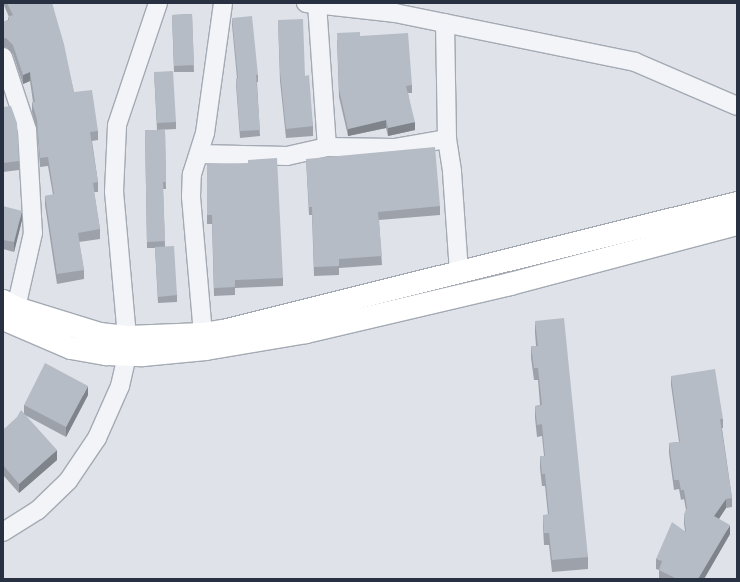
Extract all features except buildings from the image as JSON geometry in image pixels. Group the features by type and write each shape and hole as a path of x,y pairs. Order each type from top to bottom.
{"street":[{"path":"3,532 38,510 68,481 97,438 120,386 128,346 114,192 117,125 158,3"},
{"path":"203,334 191,197 192,174 205,133 223,3"},
{"path":"327,147 312,4 395,13 636,62 737,106"},
{"path":"445,23 447,139 452,172 459,272"},
{"path":"3,57 27,130 33,233 7,309 100,334 128,346 143,355 206,349 306,332 510,284 737,224"},
{"path":"199,154 287,156 327,147 394,148 447,139"},
{"path":"128,346 223,331 737,203"}]}
